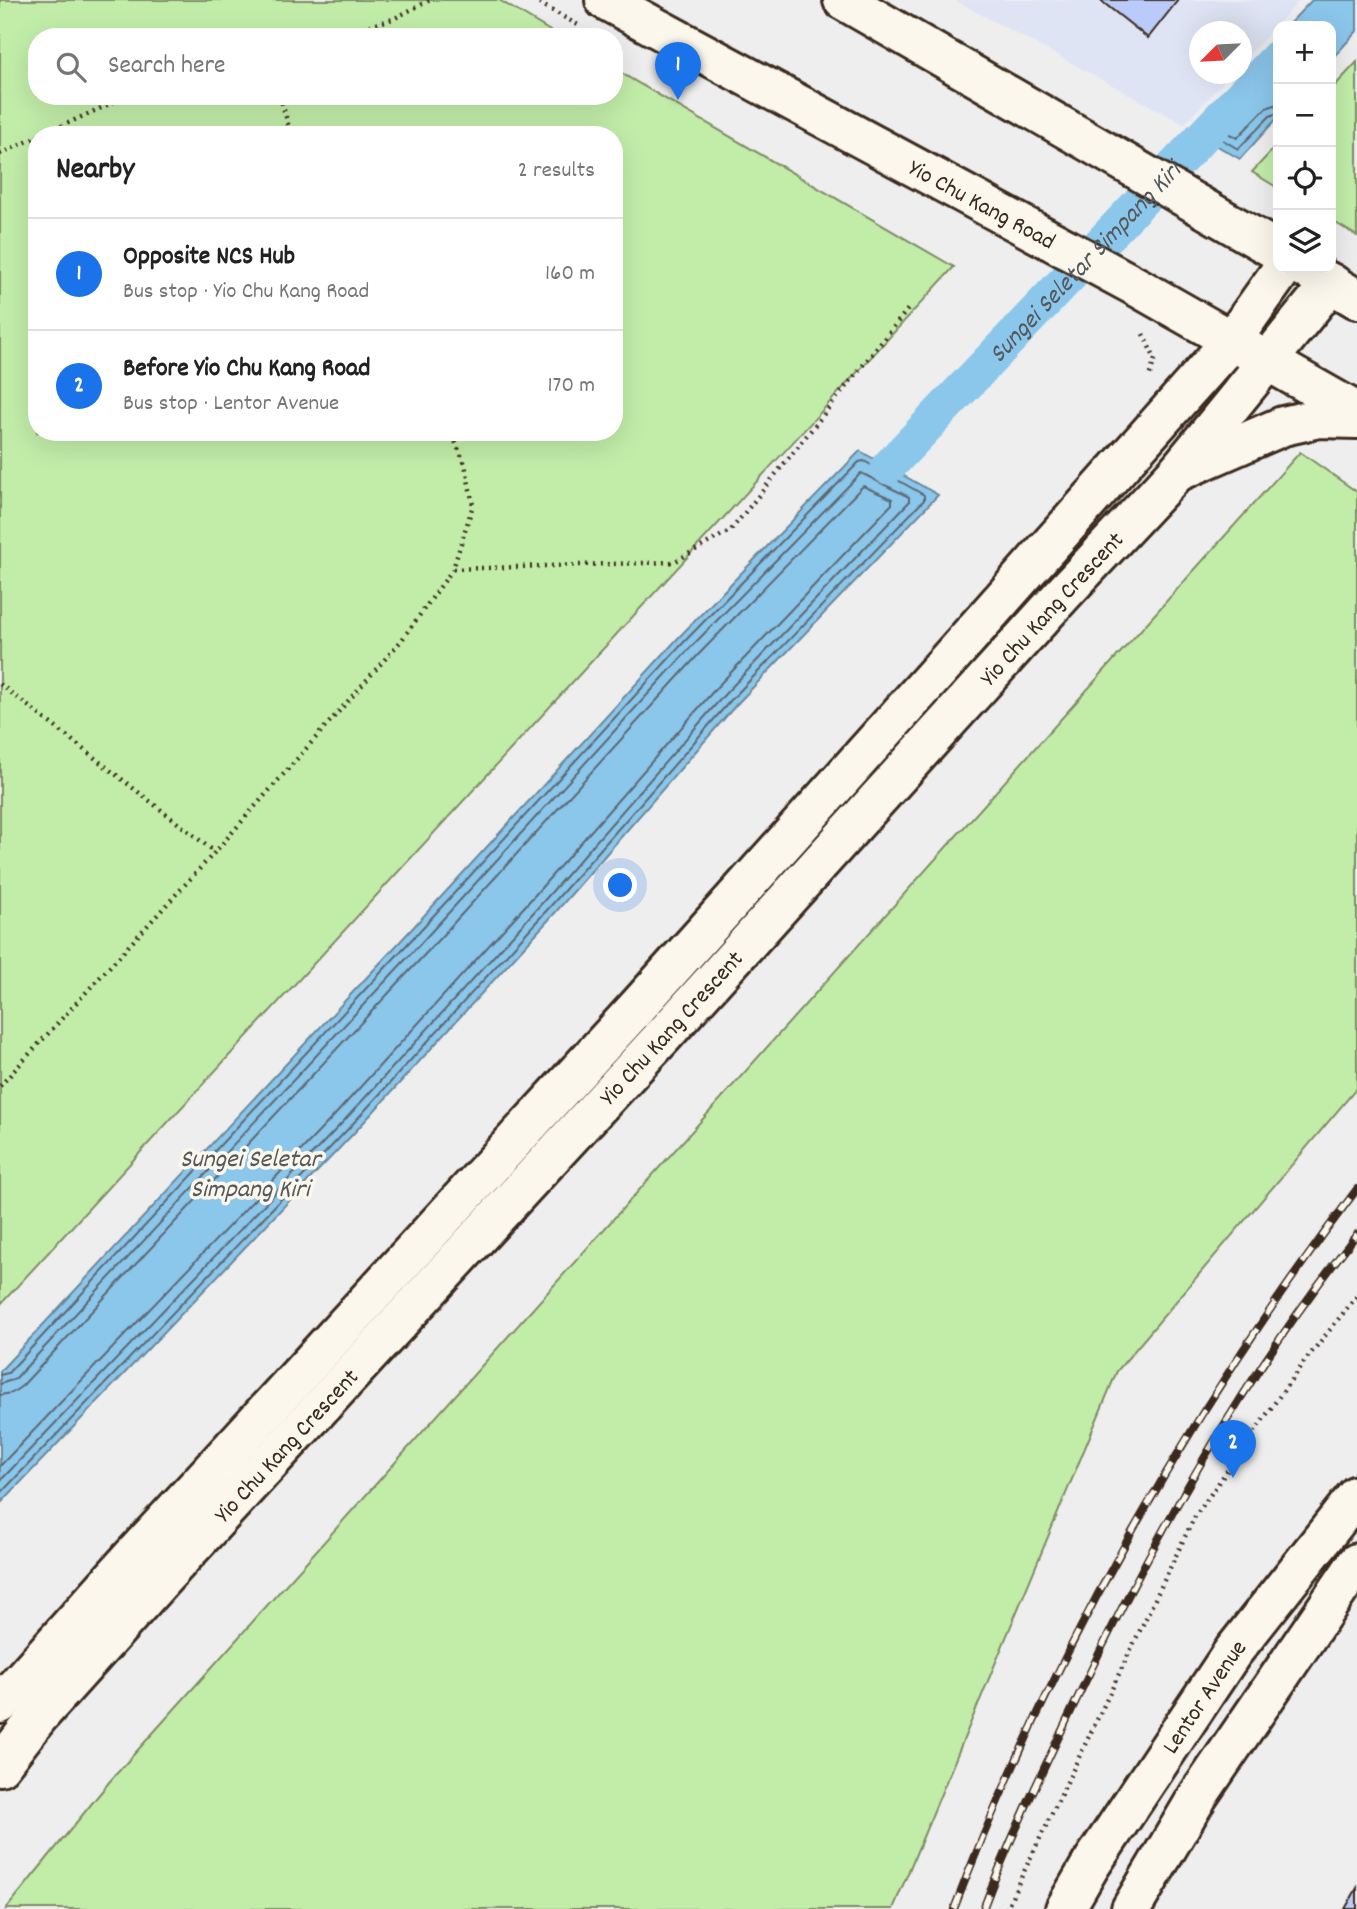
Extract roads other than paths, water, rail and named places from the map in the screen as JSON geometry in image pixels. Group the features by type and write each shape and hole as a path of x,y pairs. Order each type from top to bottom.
{"main road":[{"path":"843,0 1273,248"},
{"name":"Yio Chu Kang Road","path":"597,15 1017,221 1357,411"},
{"name":"Yio Chu Kang Crescent","path":"0,1704 639,1005 1231,340 1279,273"},
{"name":"Yio Chu Kang Crescent","path":"0,1766 38,1717 154,1588 656,1045 1062,595 1177,472 1331,283"},
{"path":"1177,472 1283,426 1319,418 1357,419"},
{"name":"Lentor Avenue","path":"1065,1909 1090,1866 1232,1653 1357,1495"},
{"name":"Lentor Avenue","path":"1131,1909 1198,1796 1357,1563"}],"water":[{"path":"1312,0 1357,0 1357,31 1336,54 1336,21 1292,21"},
{"path":"1273,41 1273,123 1240,159 1190,130 1233,84 1252,84 1252,64"},
{"name":"Sungei Seletar Simpang Kiri","path":"860,451 938,495 736,705 554,914 353,1134 0,1504 0,1371 680,636"}],"waterway":[{"name":"Sungei Seletar Simpang Kiri","path":"888,467 1273,62"}],"railway":[{"path":"954,1909 1035,1719 1130,1535 1238,1357 1357,1189"},
{"path":"983,1909 1064,1727 1169,1519 1203,1459 1276,1344 1357,1234"}],"place":[{"name":"Opposite NCS Hub","path":"678,100"},
{"name":"Before Yio Chu Kang Road","path":"1233,1478"}]}
